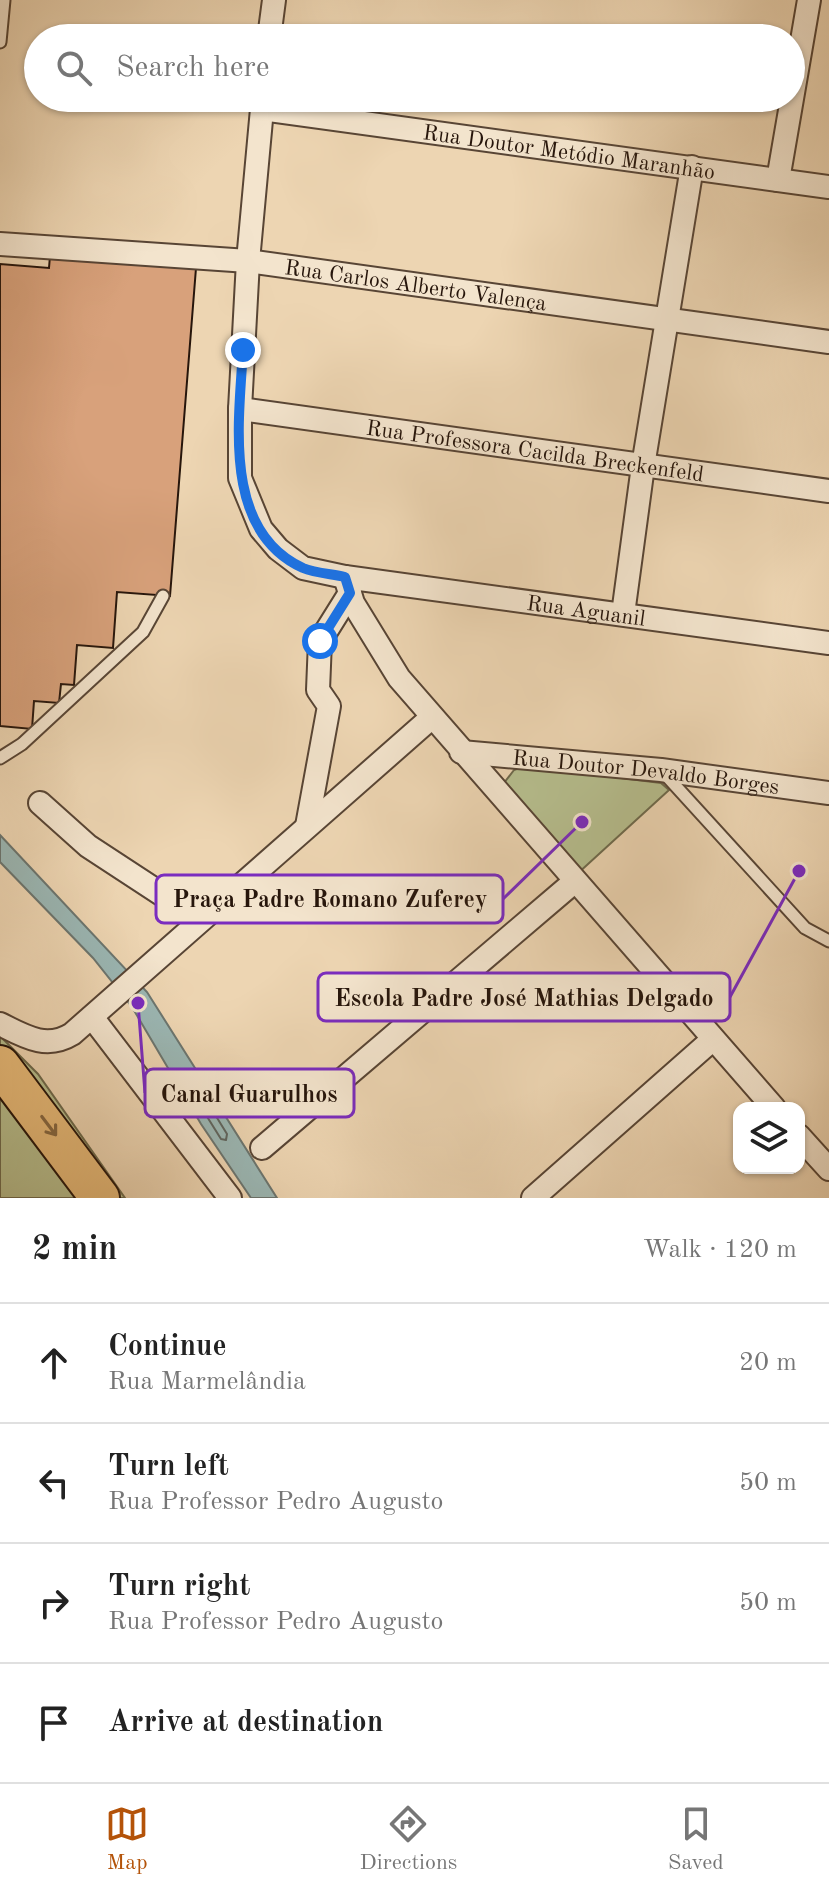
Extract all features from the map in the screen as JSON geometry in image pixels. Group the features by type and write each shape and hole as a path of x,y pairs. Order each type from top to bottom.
{"highway":[{"path":"0,1065 100,1198"}],"street":[{"path":"271,24 274,0"},
{"path":"805,24 809,0"},
{"name":"Rua Aguanil","path":"261,112 248,261 240,409 240,478 261,529 278,549 303,568 348,585 623,614 829,643"},
{"name":"Rua Doutor Metódio Maranhão","path":"322,112 829,187"},
{"path":"778,180 790,112"},
{"path":"623,614 643,466 692,167"},
{"name":"Rua Carlos Alberto Valença","path":"0,244 248,261 829,342"},
{"name":"Rua Professora Cacilda Breckenfeld","path":"240,409 829,491"},
{"path":"348,585 362,620 399,678 431,718 769,1102"},
{"path":"307,826 329,706 318,690 320,641 348,585"},
{"path":"0,1024 30,1039 53,1043 72,1034 431,718"},
{"name":"Rua Doutor Devaldo Borges","path":"461,752 661,770 829,793"},
{"path":"40,803 88,846 201,920"},
{"path":"262,1148 574,882"},
{"path":"92,1017 230,1198"},
{"path":"533,1198 712,1040"},
{"path":"805,1143 829,1169"}],"lane":[{"path":"0,42 4,0"},
{"path":"0,758 22,744 143,632 163,596"},
{"path":"661,770 805,928 829,941"}],"green space":[{"path":"525,766 661,783 669,790 576,875 504,783 514,770"},
{"path":"0,1036 38,1074 125,1198 0,1198"}],"water":[{"path":"0,835 147,992 277,1198 251,1198 201,1124 132,1007 93,958 0,862"}],"building":[{"path":"50,256 196,268 170,596 117,592 113,648 77,645 74,685 61,684 59,703 34,701 32,729 0,726 0,264 49,268"}],"place":[{"name":"Praça Padre Romano Zuferey","path":"582,822"},
{"name":"Escola Padre José Mathias Delgado","path":"799,871"},
{"name":"Canal Guarulhos","path":"138,1003"}],"route":[{"path":"243,350 240,478 249,504 261,529 278,549 303,568 345,577 350,593 320,641"}]}
